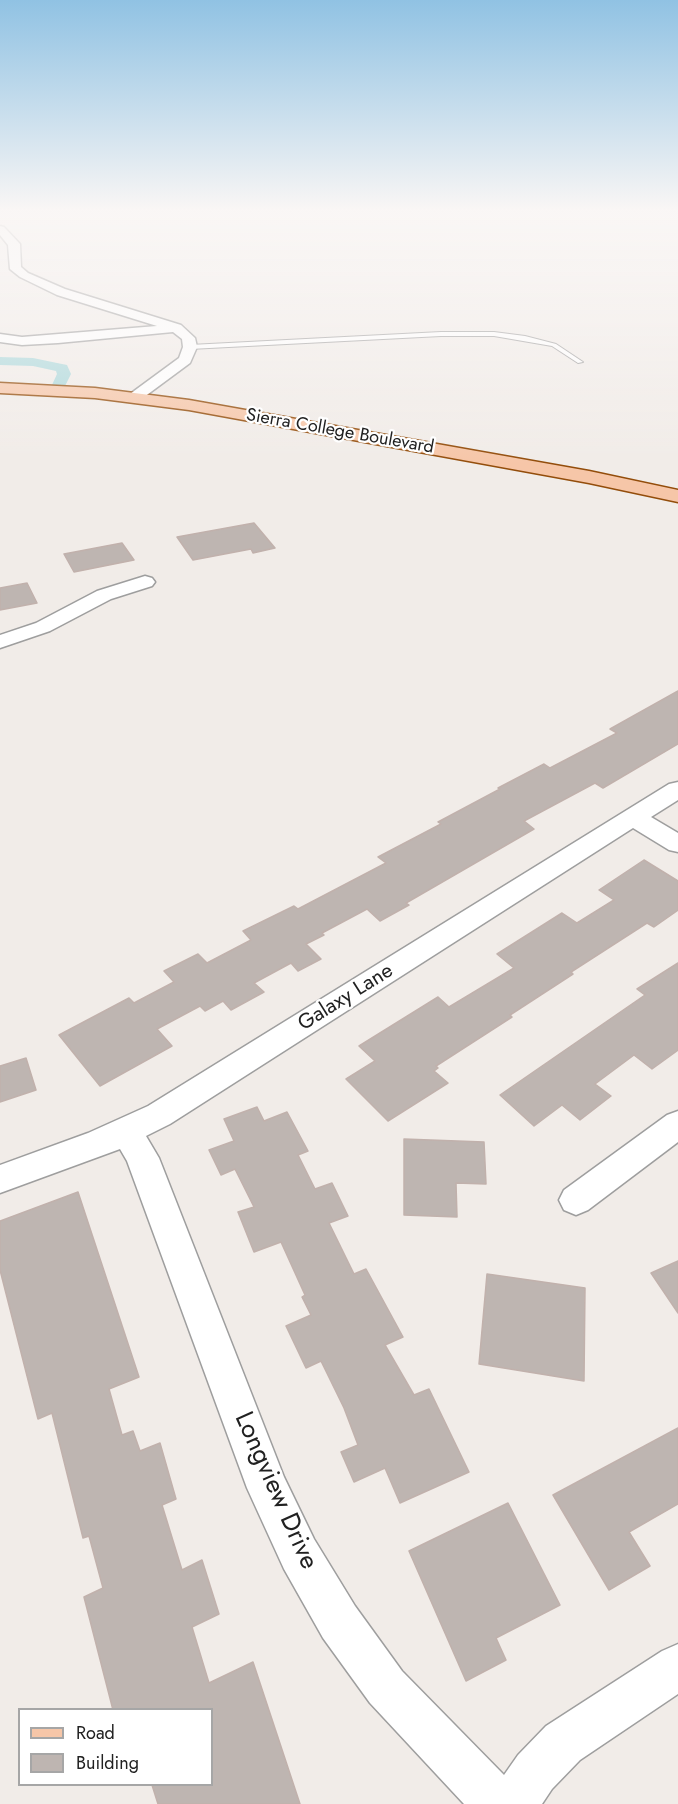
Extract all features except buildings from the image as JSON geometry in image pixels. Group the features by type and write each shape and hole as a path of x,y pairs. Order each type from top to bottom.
{"main road":[{"name":"Sierra College Boulevard","path":"0,388 135,398 511,462 678,496"}],"street":[{"path":"71,295 176,328 188,338 190,348 185,360 135,398"},
{"path":"0,338 58,339 176,328"},
{"path":"0,642 43,627 104,595 144,582"},
{"name":"Galaxy Lane","path":"0,1179 127,1132 167,1110 678,789"},
{"path":"633,817 678,844"},
{"path":"576,1200 678,1124"},
{"name":"Longview Drive","path":"127,1132 142,1158 268,1488 299,1554 339,1622 386,1687 498,1804"},
{"path":"513,1804 535,1772 564,1743 678,1667"}],"lane":[{"path":"190,348 441,334 494,334 554,345 580,362"}],"waterway":[{"path":"0,361 33,362 62,368 64,374 59,385"}]}
